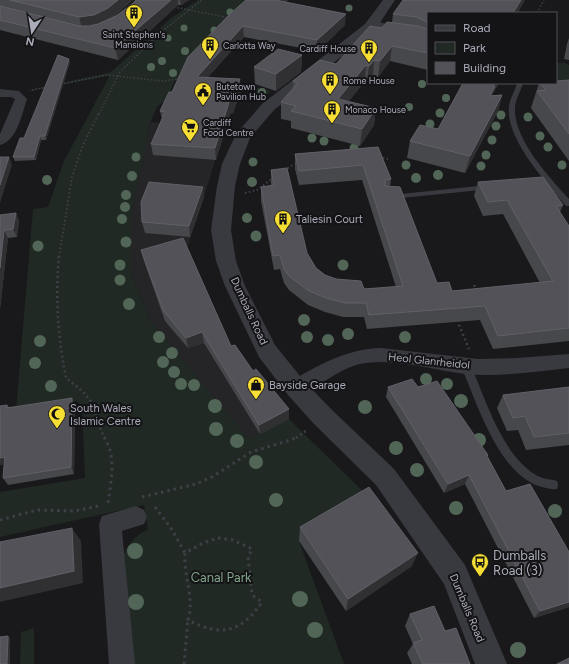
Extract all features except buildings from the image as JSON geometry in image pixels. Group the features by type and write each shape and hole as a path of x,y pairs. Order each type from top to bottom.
{"street":[{"name":"Dumballs Road","path":"389,0 369,26 268,106 242,137 231,164 226,186 221,230 226,261 235,286 267,351 296,388 322,416 385,476 455,574 491,664"},
{"path":"369,26 404,35"},
{"path":"0,93 11,93 18,95 21,99 21,103 7,136 0,141"},
{"name":"Heol Glanrheidol","path":"296,388 334,367 356,358 378,355 466,366 513,366 569,361"},
{"path":"122,664 110,524 140,504"}],"lane":[{"path":"520,84 511,107 516,130 543,179 569,204"},
{"path":"387,197 448,192 494,186"},
{"path":"466,366 479,392 491,426 501,446 516,465 534,479 553,485"}],"path":[{"path":"108,504 113,460 110,446 100,430 92,404 85,394 66,378 62,363 56,316 56,286 59,252 72,178 83,145 118,77 130,61 161,32 202,0"},
{"path":"538,12 544,0"},
{"path":"169,6 234,19"},
{"path":"57,85 107,75 162,81 185,80"},
{"path":"237,85 252,93 249,102 268,106"},
{"path":"18,95 24,92 50,86"},
{"path":"373,157 388,159"},
{"path":"281,172 301,161"},
{"path":"259,190 276,176"},
{"path":"474,284 478,295"},
{"path":"457,318 462,332"},
{"path":"140,504 213,477 249,453 264,447 283,444 296,438 322,416"},
{"path":"0,520 37,510 75,512 115,502"},
{"path":"140,504 171,528 185,553 184,563 191,611 188,620 184,664"},
{"path":"185,553 211,538 226,537 252,549 248,557 252,595 262,602 256,613 247,622 233,629 215,630 201,628 188,620"}],"shaded area":[{"path":"150,122 225,127 204,197 188,245 185,249 224,337 289,419 249,440 151,322 131,274 131,215"}],"green space":[{"name":"Canal Park","path":"198,0 259,0 243,15 337,35 327,42 231,24 185,72 271,91 259,101 250,99 249,92 245,88 237,86 215,82 175,80 167,99 157,107 149,125 147,142 131,215 131,274 151,322 249,439 289,419 371,499 299,541 344,664 132,664 122,560 126,550 132,542 148,529 144,505 0,537 0,492 85,478 82,405 76,401 16,409 33,209 48,207 64,161 109,77 107,76 25,92 111,72 171,18"},
{"path":"557,63 566,63 569,65 569,87 557,83"},
{"path":"34,628 34,664 20,664 21,632"}],"place":[{"name":"Saint Stephen's Mansions","path":"134,28"},
{"name":"Carlotta Way","path":"210,60"},
{"name":"Cardiff House","path":"369,63"},
{"name":"Rome House","path":"330,95"},
{"name":"Butetown Pavilion Hub","path":"203,106"},
{"name":"Monaco House","path":"332,124"},
{"name":"Cardiff Food Centre","path":"190,142"},
{"name":"Taliesin Court","path":"283,234"},
{"name":"Bayside Garage","path":"256,400"},
{"name":"South Wales Islamic Centre","path":"57,429"},
{"name":"Dumballs Road (3)","path":"480,577"}]}
